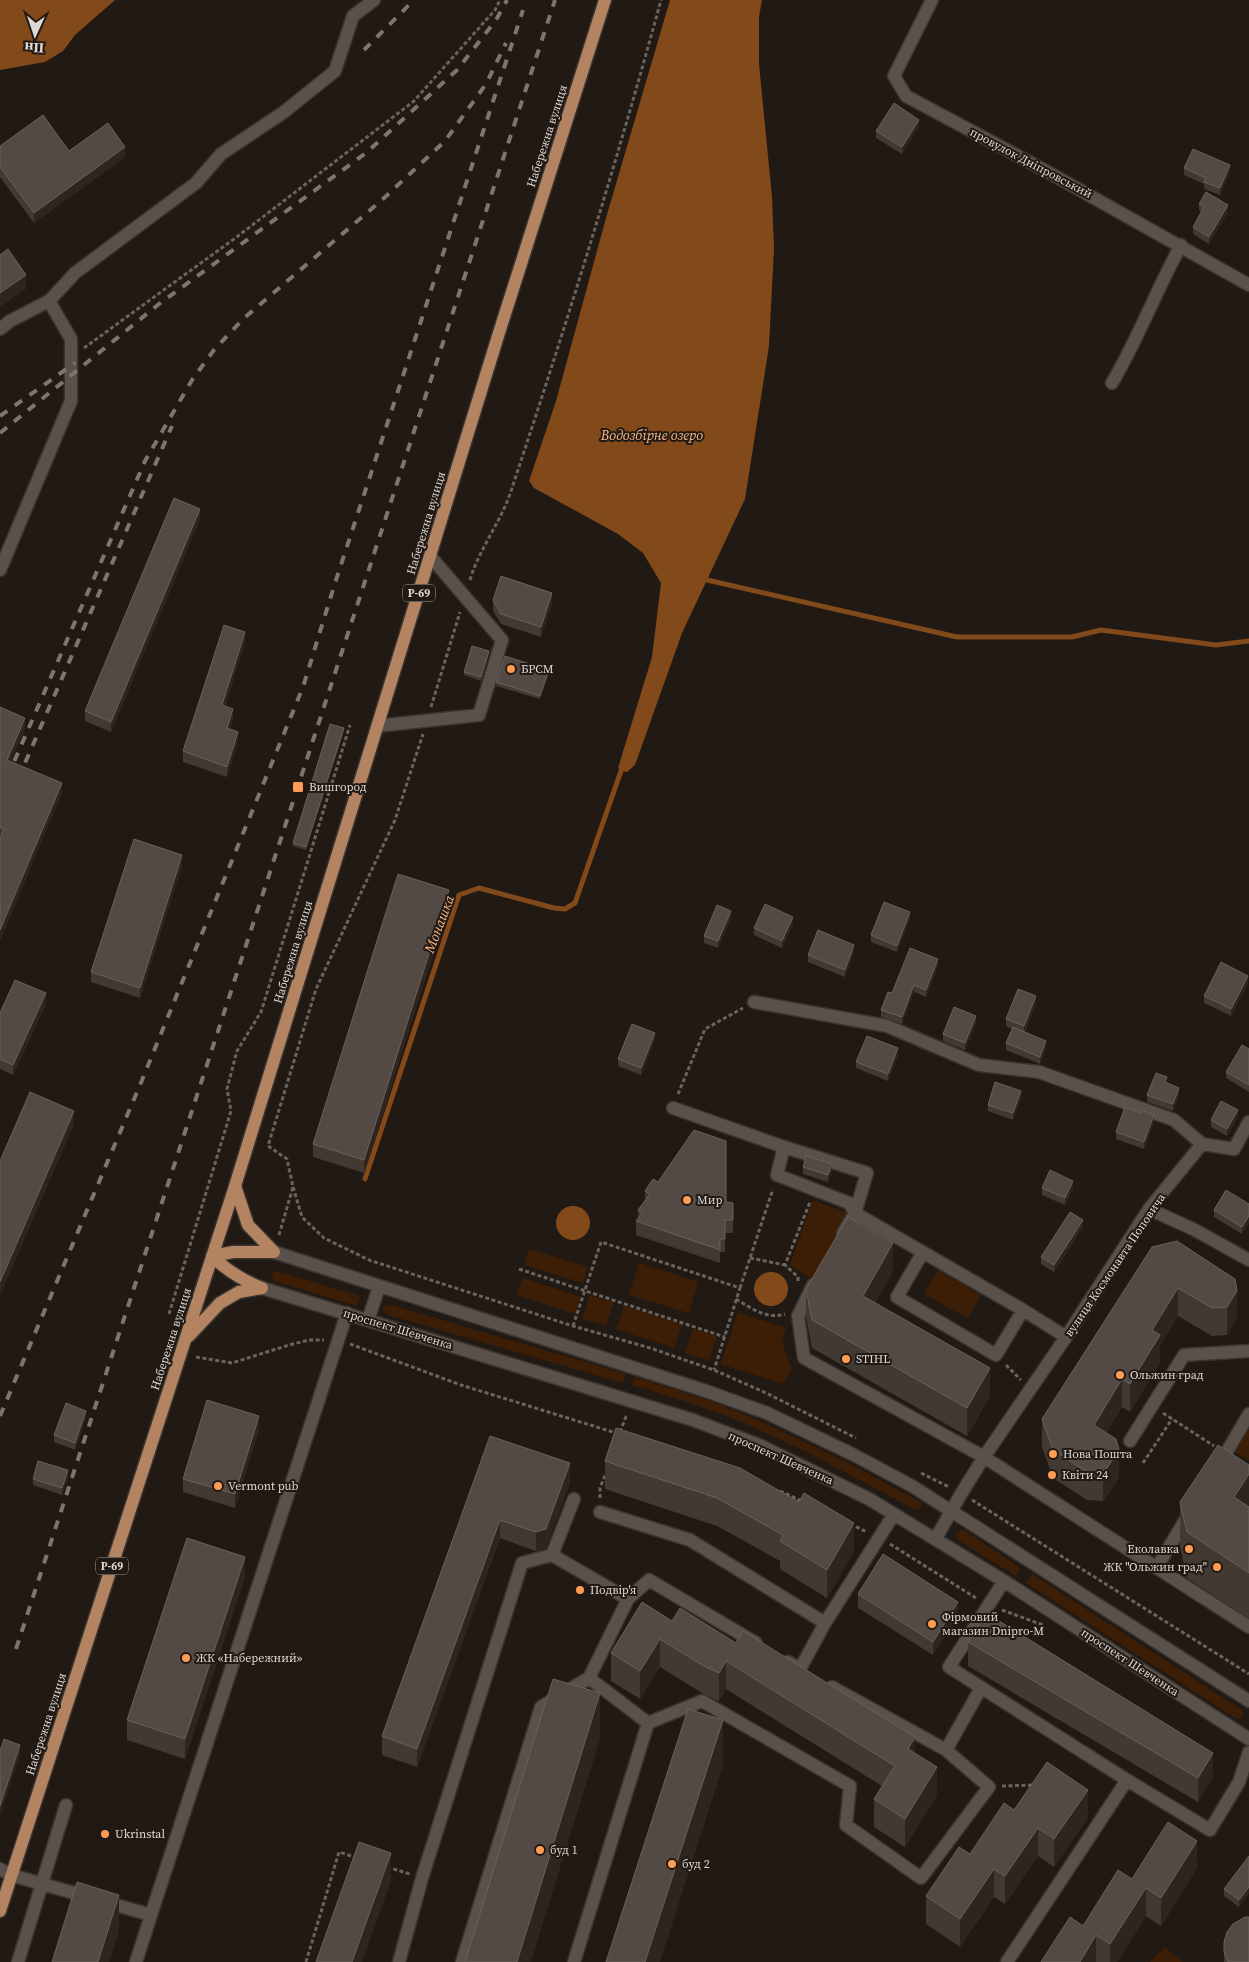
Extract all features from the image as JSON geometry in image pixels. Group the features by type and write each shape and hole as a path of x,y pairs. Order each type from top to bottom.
{"main road":[{"name":"Набережна вулиця","path":"0,1911 6,1872 186,1339 604,0"},
{"path":"234,1186 248,1225 274,1252"},
{"path":"212,1256 233,1252 274,1252"},
{"path":"212,1256 228,1271 262,1288"},
{"path":"186,1339 220,1303 239,1292 262,1288"}],"street":[{"path":"0,329 10,321 49,301 75,273 196,183 221,154 284,112 335,70 353,16 374,0"},
{"name":"провулок Дніпровський","path":"932,0 894,76 906,96 1181,245 1249,285"},
{"path":"1112,384 1127,358 1181,245"},
{"path":"0,570 71,401 71,339 49,301"},
{"path":"377,726 478,715 502,640 430,556"},
{"path":"754,1002 887,1026 979,1066 1039,1072 1174,1120 1202,1144 1234,1149 1249,1122"},
{"path":"673,1108 867,1173 855,1213 835,1247"},
{"name":"вулиця Космонавта Поповича","path":"936,1538 984,1457 1066,1337 1149,1210 1202,1144"},
{"path":"784,1146 777,1176 849,1203 855,1213 1024,1310 1066,1337"},
{"path":"1149,1210 1195,1230 1249,1260"},
{"path":"274,1252 706,1391 767,1413 854,1455 912,1486 1249,1702"},
{"path":"923,1252 897,1297 996,1355 1024,1310"},
{"path":"820,1273 798,1316 804,1358 984,1457 1249,1627"},
{"path":"368,1320 379,1287"},
{"name":"проспект Шевченка","path":"262,1288 693,1420 759,1445 816,1472 936,1538 1249,1739"},
{"path":"136,1962 347,1313"},
{"path":"1130,1441 1184,1355 1249,1351"},
{"path":"1213,1475 1249,1414"},
{"path":"552,1555 574,1499"},
{"path":"1157,1568 1194,1505"},
{"path":"600,1512 690,1540 825,1623"},
{"path":"808,1674 825,1623 894,1514"},
{"path":"399,1962 422,1878 522,1563 552,1555 628,1599"},
{"path":"462,1962 541,1707 589,1678 628,1599 650,1580 808,1674 946,1750 989,1787 921,1878 846,1825 850,1786 702,1701 648,1723"},
{"path":"1004,1581 949,1667 1126,1780 1210,1830 1239,1782 1249,1752"},
{"path":"589,1678 648,1723"},
{"path":"946,1750 981,1688"},
{"path":"574,1962 648,1723"},
{"path":"1007,1962 1126,1780"},
{"path":"18,1962 66,1805"},
{"path":"6,1872 151,1915"}],"path":[{"path":"72,357 238,236 414,101 495,10 500,0"},
{"path":"279,1235 293,1187 287,1159 268,1146 316,989 395,820 473,567 508,500 563,335 633,102 661,0"},
{"path":"169,1314 231,1111 227,1089 237,1051 261,1012 350,725"},
{"path":"673,1108 705,1029 754,1002"},
{"path":"714,1370 777,1176"},
{"path":"786,1265 814,1190"},
{"path":"573,1326 601,1242 740,1288"},
{"path":"750,1258 786,1265 798,1277 799,1283"},
{"path":"519,1269 725,1336"},
{"path":"736,1299 763,1314 779,1316 790,1312"},
{"path":"193,1366 200,1348"},
{"path":"996,1355 1031,1389"},
{"path":"461,1385 619,1434 632,1401"},
{"path":"1143,1464 1172,1419 1226,1453"},
{"path":"600,1512 600,1488 607,1470"},
{"path":"774,1488 809,1505"},
{"path":"844,1521 879,1537 987,1605 1041,1624 1050,1630"},
{"path":"989,1787 1041,1785"},
{"path":"306,1962 339,1852 358,1858"},
{"path":"385,1866 422,1878"}],"shaded area":[{"path":"813,1200 854,1215 818,1283 790,1265"},
{"path":"529,1249 588,1267 583,1283 525,1265"},
{"path":"639,1263 698,1282 689,1313 629,1295"},
{"path":"938,1270 981,1295 968,1318 924,1294"},
{"path":"276,1271 360,1296 357,1306 274,1281 271,1274"},
{"path":"523,1278 581,1297 575,1314 517,1295"},
{"path":"590,1295 614,1303 606,1326 582,1319"},
{"path":"388,1304 626,1374 623,1383 385,1314 382,1308"},
{"path":"624,1306 682,1325 674,1348 616,1329"},
{"path":"738,1312 786,1328 782,1342 792,1369 783,1384 721,1364"},
{"path":"693,1329 717,1336 709,1361 685,1353"},
{"path":"635,1377 716,1403 767,1424 846,1462 921,1502 921,1508 916,1510 816,1457 739,1421 632,1385"},
{"path":"1249,1428 1249,1460 1232,1451"},
{"path":"964,1530 1021,1568 1016,1576 958,1540 956,1533"},
{"path":"1032,1574 1242,1710 1243,1716 1240,1719 1235,1718 1026,1583"},
{"path":"1165,1947 1183,1962 1150,1962"}],"water":[{"path":"0,0 115,0 75,35 63,51 45,62 0,70"},
{"name":"Водозбірне озеро","path":"670,0 762,0 759,17 759,64 772,197 774,249 769,346 745,499 682,633 635,765 627,772 621,771 618,768 652,657 661,583 643,553 618,534 534,488 529,481 556,401 606,218"},
{"path":"573,1206 580,1207 585,1211 589,1216 589,1230 585,1235 580,1239 573,1240 566,1239 561,1235 557,1230 556,1223 557,1216 561,1211 566,1207"},
{"path":"771,1272 778,1273 783,1277 787,1282 787,1296 783,1301 778,1305 771,1306 764,1305 759,1301 755,1296 754,1289 755,1282 759,1277 764,1273"}],"building":[{"path":"894,103 919,120 902,147 876,131"},
{"path":"43,115 69,151 108,123 125,147 34,213 0,167 0,146"},
{"path":"1193,149 1230,165 1220,188 1204,182 1206,178 1184,168"},
{"path":"1206,192 1228,205 1209,237 1193,227 1204,207 1199,204"},
{"path":"8,249 26,275 0,293 0,255"},
{"path":"174,498 200,509 111,722 85,711"},
{"path":"501,576 552,593 541,627 501,614 493,600"},
{"path":"224,625 245,632 222,705 233,709 227,728 238,732 227,767 183,751"},
{"path":"472,646 489,651 481,677 464,672"},
{"path":"505,656 549,670 540,696 496,682"},
{"path":"0,707 25,718 7,760 62,783 0,930 0,839 4,829 0,827"},
{"path":"330,724 344,728 306,847 293,843"},
{"path":"134,839 182,855 140,988 91,972"},
{"path":"398,874 449,890 364,1160 313,1144"},
{"path":"884,902 910,912 897,946 871,935"},
{"path":"765,904 793,917 782,941 754,928"},
{"path":"717,905 731,911 718,941 704,936"},
{"path":"818,930 854,945 845,970 808,955"},
{"path":"910,948 938,959 926,990 914,985 902,1017 881,1010 888,992 892,993"},
{"path":"1221,962 1248,976 1231,1009 1204,996"},
{"path":"15,980 46,993 13,1065 0,1059 0,1013"},
{"path":"1018,989 1036,996 1024,1026 1006,1019"},
{"path":"954,1007 976,1016 965,1043 943,1034"},
{"path":"632,1024 655,1033 641,1068 618,1059"},
{"path":"1013,1027 1046,1041 1040,1057 1006,1043"},
{"path":"867,1036 898,1048 888,1074 856,1062"},
{"path":"1242,1045 1249,1049 1249,1085 1226,1072"},
{"path":"1156,1073 1167,1077 1165,1082 1179,1088 1173,1104 1147,1095"},
{"path":"995,1082 1021,1091 1013,1113 988,1105"},
{"path":"30,1092 74,1111 0,1282 0,1161"},
{"path":"1221,1101 1238,1110 1227,1129 1211,1120"},
{"path":"1125,1107 1140,1113 1141,1110 1154,1115 1144,1142 1116,1132"},
{"name":"Мир","path":"694,1130 726,1141 726,1202 733,1203 733,1220 725,1220 725,1239 720,1239 720,1250 636,1221 642,1213 638,1210 650,1194 645,1191 653,1179 658,1182"},
{"path":"806,1156 832,1164 828,1175 803,1167"},
{"path":"1050,1170 1073,1181 1065,1198 1042,1188"},
{"path":"1226,1190 1249,1204 1249,1216 1242,1227 1214,1210"},
{"path":"1070,1212 1083,1220 1054,1265 1041,1257"},
{"path":"848,1217 893,1243 863,1296 990,1368 967,1408 812,1320 806,1289"},
{"name":"Ольжин град","path":"1177,1241 1235,1279 1237,1291 1227,1307 1212,1308 1178,1288 1152,1330 1160,1335 1130,1384 1122,1379 1094,1425 1116,1439 1119,1450 1103,1474 1087,1472 1053,1450 1042,1419 1152,1247"},
{"path":"207,1400 259,1416 235,1494 183,1479"},
{"path":"66,1403 86,1411 75,1443 54,1435"},
{"path":"616,1428 740,1468 799,1502 804,1493 854,1523 827,1570 780,1541 783,1535 717,1498 605,1461"},
{"path":"490,1436 570,1463 546,1529 536,1532 500,1520 417,1749 382,1736"},
{"path":"1218,1445 1249,1465 1249,1474 1234,1497 1249,1507 1249,1573 1187,1532 1180,1502"},
{"path":"38,1461 68,1470 62,1488 33,1479"},
{"name":"ЖК «Набережний»","path":"187,1538 245,1557 185,1739 127,1720"},
{"path":"883,1554 958,1602 933,1642 858,1594"},
{"path":"642,1602 672,1621 680,1608 736,1643 743,1631 915,1737 908,1749 937,1767 905,1819 874,1799 895,1766 726,1661 719,1673 702,1665 660,1639 640,1671 611,1653"},
{"path":"986,1613 1213,1753 1198,1778 968,1642"},
{"name":"буд 1","path":"553,1679 600,1693 517,1962 465,1962"},
{"path":"688,1709 723,1720 645,1962 606,1962"},
{"path":"4,1739 20,1745 0,1806 0,1751"},
{"path":"1047,1762 1088,1790 1054,1839 1038,1828 1005,1876 994,1869 960,1919 926,1896 959,1847 970,1854 1004,1803 1014,1810"},
{"path":"1168,1822 1197,1841 1161,1898 1146,1888 1110,1944 1096,1935 1080,1962 1041,1962 1070,1917 1083,1926 1118,1870 1132,1879"},
{"path":"359,1842 391,1853 352,1962 316,1962"},
{"path":"1249,1856 1249,1887 1239,1900 1224,1889"},
{"path":"77,1882 119,1895 98,1962 52,1962"},
{"path":"1245,1917 1249,1917 1249,1962 1228,1962 1224,1952 1227,1932 1233,1924"}],"waterway":[{"path":"707,580 957,637 1072,637 1101,630 1216,645 1249,641"},
{"name":"Монашка","path":"365,1179 459,895 479,888 554,908 565,909 575,903 621,771"}],"railway":[{"path":"364,50 414,0"},
{"path":"0,433 159,304 366,153 457,70 496,20 507,0"},
{"path":"16,1649 555,0"},
{"path":"0,1416 140,1085 303,687 335,583 523,10"},
{"path":"0,794 145,461 192,380 214,350 243,319 383,199 445,141 486,84 506,43"},
{"path":"0,416 75,363"},
{"path":"18,779 172,426"}],"place":[{"name":"БРСМ","path":"511,669"},
{"name":"Вишгород","path":"298,787"},
{"name":"Мир","path":"687,1200"},
{"name":"STIHL","path":"846,1359"},
{"name":"Ольжин град","path":"1120,1375"},
{"name":"Нова Пошта","path":"1053,1454"},
{"name":"Квіти 24","path":"1052,1475"},
{"name":"Vermont pub","path":"218,1486"},
{"name":"Еколавка","path":"1189,1549"},
{"name":"ЖК \"Ольжин град\"","path":"1217,1567"},
{"name":"Подвір'я","path":"580,1590"},
{"name":"Фірмовий магазин Dnipro-M","path":"932,1624"},
{"name":"ЖК «Набережний»","path":"186,1658"},
{"name":"Ukrinstal","path":"105,1834"},
{"name":"буд 1","path":"540,1850"},
{"name":"буд 2","path":"672,1864"}]}
